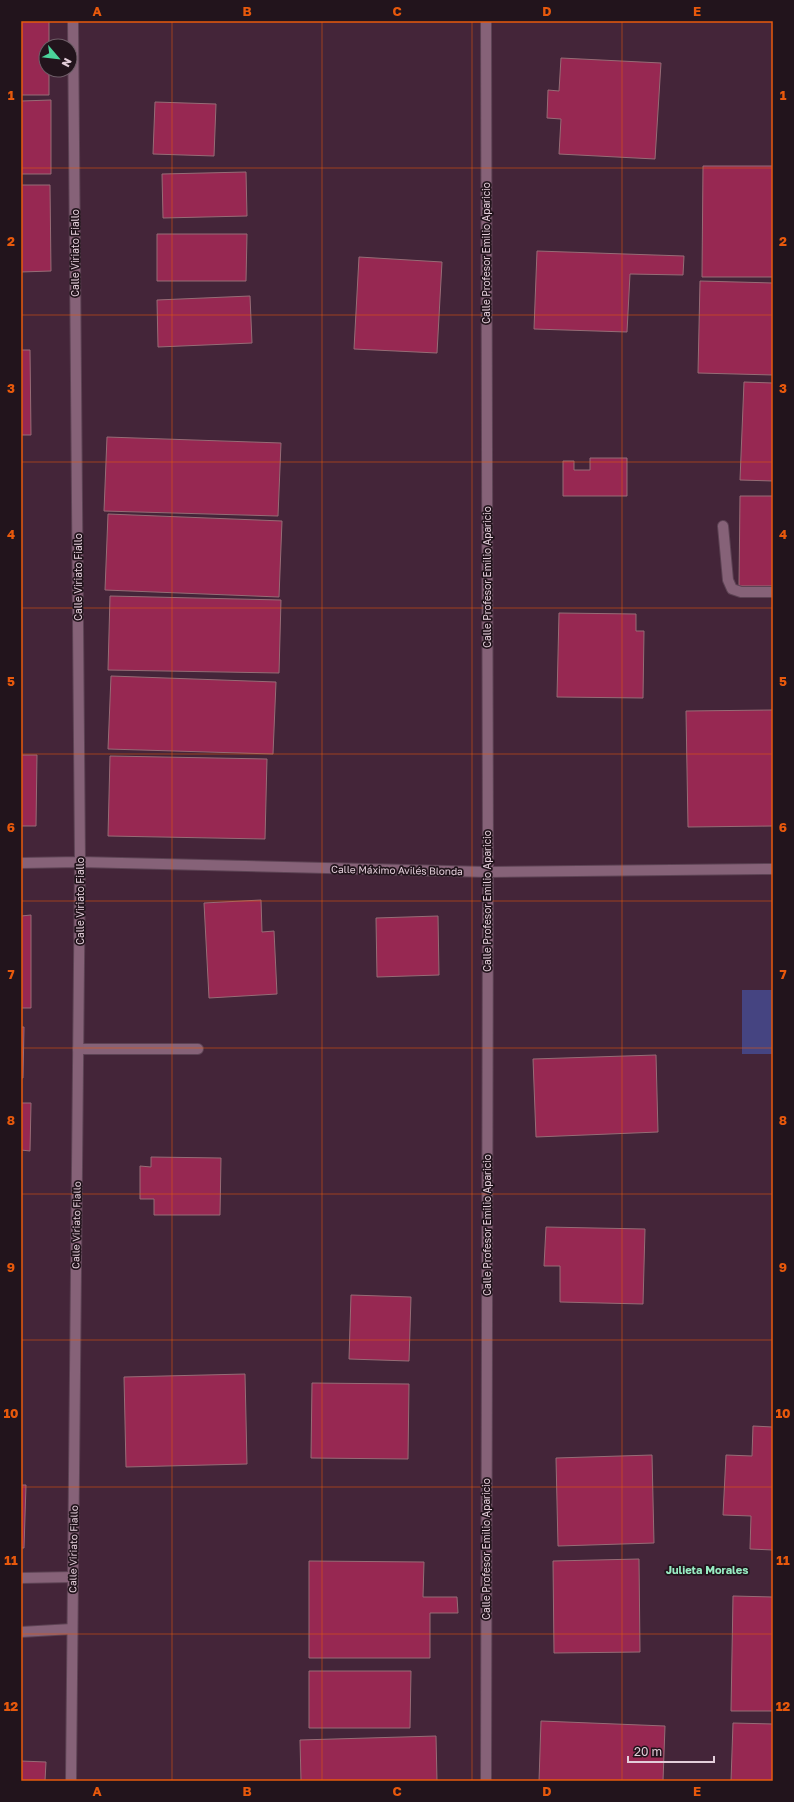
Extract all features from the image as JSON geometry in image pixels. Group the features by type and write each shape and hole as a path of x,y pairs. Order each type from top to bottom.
{"street":[{"name":"Calle Viriato Fiallo","path":"70,1781 80,862 73,21"},
{"name":"Calle Profesor Emilio Aparicio","path":"486,21 488,872 486,1781"},
{"path":"723,526 728,580 732,589 741,592 773,592"},
{"name":"Calle Máximo Avilés Blonda","path":"21,863 80,862 488,872 773,869"},
{"path":"78,1049 198,1049"},
{"path":"21,1578 73,1577"},
{"path":"21,1632 72,1629"}],"shaded area":[{"path":"742,990 773,990 773,1054 742,1054"}],"building":[{"path":"21,21 49,21 49,38 38,38 38,78 49,78 49,95 21,95"},
{"path":"561,58 661,63 655,159 559,154 561,119 547,118 548,90 559,91"},
{"path":"51,100 51,174 21,174 21,101"},
{"path":"155,102 216,104 214,156 153,154"},
{"path":"703,166 773,166 773,277 702,277"},
{"path":"246,172 247,216 163,218 162,174"},
{"path":"21,185 50,185 51,271 21,272"},
{"path":"157,234 247,234 246,281 157,281"},
{"path":"537,251 684,256 683,275 630,274 627,332 534,329"},
{"path":"359,257 442,262 437,353 354,349"},
{"path":"700,281 773,283 773,375 698,373"},
{"path":"250,296 252,343 158,347 157,300"},
{"path":"21,350 30,350 31,435 21,435"},
{"path":"744,382 773,383 773,481 740,480"},
{"path":"107,437 281,443 278,516 104,511"},
{"path":"590,458 627,458 627,496 563,496 563,461 574,461 574,470 590,470"},
{"path":"740,496 773,496 773,586 739,586"},
{"path":"108,514 282,521 279,597 105,590"},
{"path":"110,596 281,600 279,673 108,670"},
{"path":"559,613 636,614 636,631 644,631 643,698 557,697"},
{"path":"111,676 276,682 273,754 108,749"},
{"path":"773,710 773,826 688,827 686,711"},
{"path":"21,755 37,755 36,826 21,826"},
{"path":"110,756 267,759 265,839 108,836"},
{"path":"261,900 262,932 274,931 277,994 209,998 204,903"},
{"path":"31,915 31,1008 21,1008 21,916"},
{"path":"438,916 439,975 377,977 376,918"},
{"path":"21,1027 24,1027 23,1078 21,1078"},
{"path":"656,1055 658,1132 536,1137 533,1059"},
{"path":"21,1103 31,1103 30,1151 21,1150"},
{"path":"151,1157 221,1158 220,1215 154,1215 154,1199 140,1199 140,1166 151,1167"},
{"path":"546,1227 645,1229 643,1304 560,1302 560,1266 544,1266"},
{"path":"351,1295 411,1297 409,1361 349,1359"},
{"path":"245,1374 247,1464 126,1467 124,1377"},
{"path":"312,1383 409,1384 408,1459 311,1458"},
{"path":"753,1426 773,1427 773,1550 750,1549 751,1516 723,1515 726,1455 752,1456"},
{"path":"652,1455 654,1543 558,1546 556,1458"},
{"path":"21,1485 26,1485 24,1548 21,1548"},
{"path":"639,1559 640,1652 554,1653 553,1561"},
{"path":"309,1561 424,1562 423,1597 457,1597 458,1613 430,1613 430,1658 309,1658"},
{"path":"733,1596 773,1597 773,1711 731,1711"},
{"path":"309,1671 411,1671 410,1728 309,1728"},
{"path":"541,1721 665,1726 663,1781 539,1781"},
{"path":"733,1723 773,1724 773,1781 731,1781"},
{"path":"436,1736 437,1781 301,1781 300,1740"},
{"path":"21,1761 46,1762 45,1781 21,1781"}],"district":[{"name":"Julieta Morales","path":"707,1569"}]}
